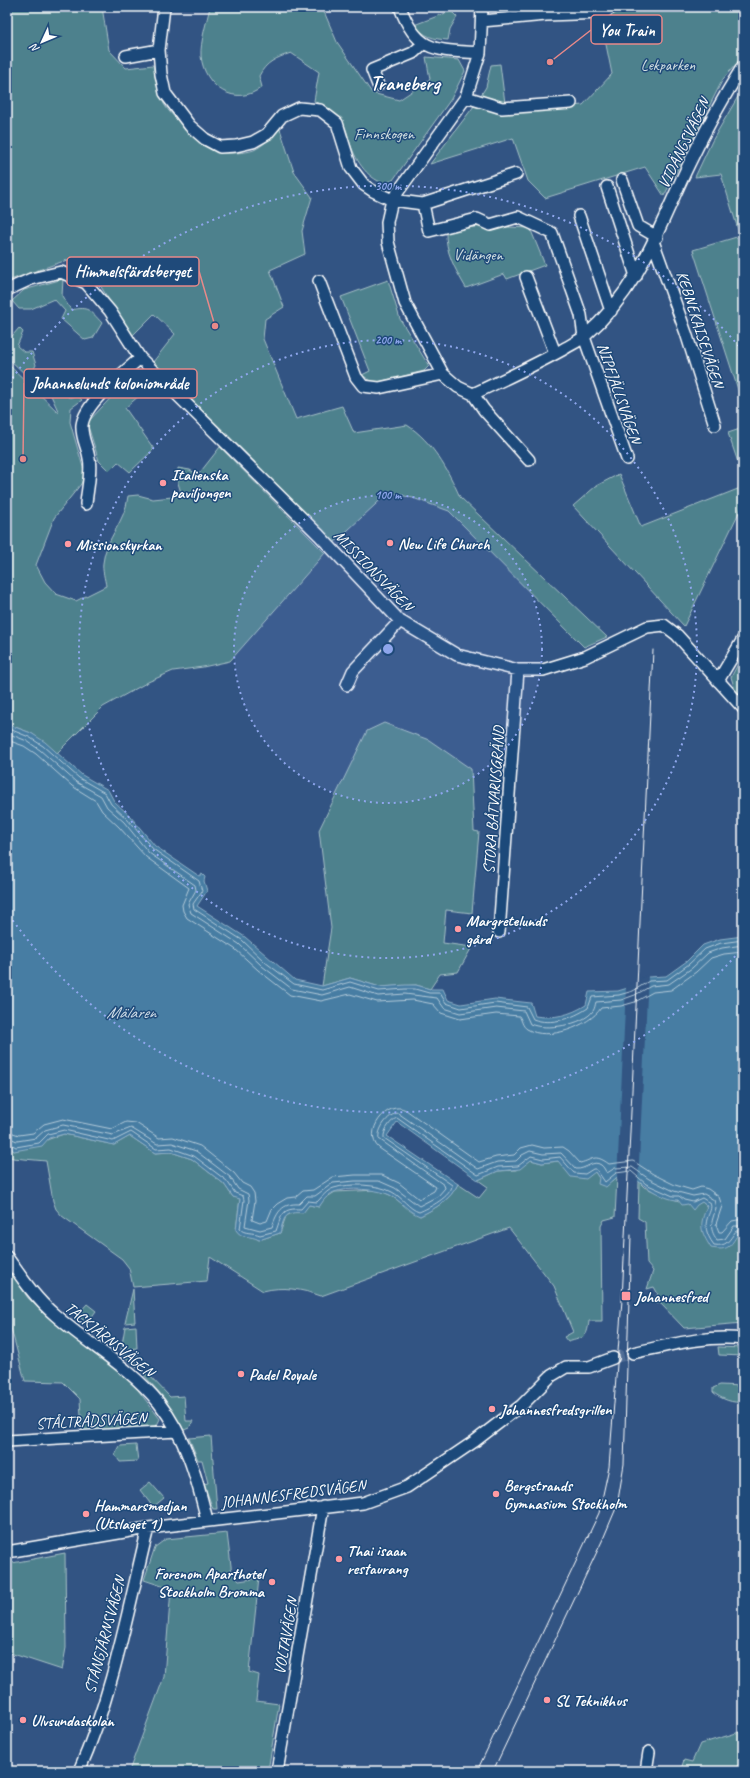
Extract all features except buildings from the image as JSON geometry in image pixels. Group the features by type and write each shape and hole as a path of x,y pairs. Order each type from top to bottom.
{"street":[{"path":"164,7 159,50 161,74 165,93 190,126 204,139 220,147 236,146 253,142 267,134 282,116 298,108 320,110 337,123 351,168 360,180 373,191 392,200 423,204 516,174"},
{"path":"400,7 416,38 423,44 430,48 448,51 480,53"},
{"path":"482,7 480,53 466,97 392,200 387,222 388,242 405,303 443,374 458,387 473,394 484,410 528,460"},
{"path":"482,21 546,11 590,14 604,13 612,7"},
{"path":"378,85 372,70 413,53 423,44"},
{"path":"126,56 159,50"},
{"name":"VIDÄNGSVÄGEN","path":"473,394 556,353 584,337 611,311 636,276 655,240 689,163 714,114 743,66"},
{"path":"466,97 502,108 571,104"},
{"path":"622,180 638,226 655,240"},
{"path":"607,187 636,276"},
{"path":"423,204 429,231 477,219 490,225 518,218 552,233 581,315 584,337"},
{"path":"579,216 611,311"},
{"name":"KEBNEKAISEVÄGEN","path":"655,240 715,425"},
{"name":"MISSIONSVÄGEN","path":"7,290 31,279 61,272 86,283 110,311 140,358 319,535 400,621 457,655 518,670 543,670 577,660 647,627 664,625 677,635 718,682"},
{"path":"526,277 556,353"},
{"path":"319,281 356,378 363,386 379,388 443,374"},
{"name":"NIPFJÄLLSVÄGEN","path":"584,337 627,459"},
{"path":"86,504 89,458 82,438 82,424 86,413 95,401 140,358"},
{"path":"347,685 353,670 400,621"},
{"path":"743,639 718,682 743,708"},
{"name":"STORA BÅTVARVSGRÄND","path":"498,932 518,670"},
{"name":"TACKJÄRNSVÄGEN","path":"7,1257 35,1296 56,1316 116,1360 147,1389 166,1413 177,1431 194,1472 207,1520"},
{"path":"633,1353 686,1341 707,1338 743,1339"},
{"name":"JOHANNESFREDSVÄGEN","path":"7,1552 148,1528 363,1503 407,1487 475,1441 516,1409 551,1376 566,1367 589,1367 614,1358"},
{"name":"STÅLTRÅDSVÄGEN","path":"7,1441 177,1431"},
{"name":"VOLTAVÄGEN","path":"277,1771 323,1507"},
{"name":"STÅNGJÄRNSVÄGEN","path":"79,1771 93,1734 113,1669 148,1528"},
{"path":"646,1771 649,1752"}],"green space":[{"path":"7,7 102,7 109,50 126,68 153,65 158,90 168,110 181,124 198,138 220,152 237,153 254,150 265,143 280,129 294,172 312,197 302,231 305,254 270,270 284,307 265,319 263,339 296,419 342,406 354,433 407,425 424,439 432,448 445,467 460,497 607,637 584,647 449,511 413,498 389,492 334,543 153,362 175,334 154,314 131,337 100,285 67,260 7,281"},
{"name":"Finnskogen","path":"210,7 322,7 337,42 372,93 399,100 430,79 426,57 459,60 465,71 451,99 393,180 385,184 378,181 366,172 354,154 345,127 340,119 330,110 314,101 319,72 291,53 276,59 265,67 259,76 262,87 252,93 232,95 215,85 208,77 203,67 201,56 203,38"},
{"name":"Lekparken","path":"628,7 743,7 743,56 723,79 664,196 645,167 545,198 528,181 513,138 430,164 474,106 486,87 491,65 500,64 506,111 583,105 612,74 601,20"},
{"path":"451,11 457,17 450,29 448,40 430,37 414,25"},
{"path":"743,88 743,405 693,250 740,236 721,174 695,177 712,141"},
{"name":"Vidängen","path":"486,226 530,228 545,265 507,279 504,274 466,288 449,253 446,230"},
{"path":"63,279 62,296 71,310 88,310 102,323 93,338 85,340 61,319 65,311 54,299 31,309 19,309 12,301 24,290"},
{"path":"388,280 400,319 429,366 424,371 374,383 362,375 370,371 341,297"},
{"path":"19,328 23,332 17,346 24,352 32,352 36,365 29,378 7,357 7,342"},
{"path":"7,363 59,413 49,391 52,383 65,387 69,398 77,395 82,400 71,408 70,422 85,474 81,484 54,518 36,565 45,582 56,594 76,601 106,586 103,569 105,554 107,546 124,514 128,496 138,495 153,499 182,496 178,483 178,468 190,470 198,475 220,447 325,553 230,661 203,667 173,671 148,682 103,707 57,753 31,733 7,724"},
{"path":"133,374 147,389 125,408 154,449 130,472 118,462 109,471 99,461 87,423"},
{"path":"743,428 743,477 728,433"},
{"path":"619,474 641,527 743,487 743,504 684,626 573,506 596,486"},
{"path":"743,655 743,698 735,690 731,677"},
{"path":"384,723 429,740 471,769 474,831 479,832 472,913 446,910 443,943 472,947 458,972 440,974 430,989 416,985 380,987 350,978 322,986 331,928 319,830 367,731"},
{"path":"64,1134 114,1145 130,1136 155,1153 171,1152 192,1159 224,1184 233,1197 240,1198 236,1230 243,1236 253,1236 259,1240 280,1233 286,1216 309,1205 319,1207 324,1199 335,1192 378,1190 390,1195 420,1216 432,1210 447,1199 458,1184 479,1198 488,1187 478,1180 498,1171 516,1170 531,1160 542,1163 559,1161 595,1172 599,1178 612,1182 617,1177 615,1217 604,1220 601,1226 602,1321 589,1321 586,1334 584,1336 568,1342 564,1337 573,1332 554,1286 509,1228 321,1296 292,1289 270,1289 263,1291 210,1257 207,1281 133,1287 129,1268 122,1259 62,1216 56,1209 53,1201 46,1161 13,1158 7,1155 7,1145 14,1151"},
{"path":"639,1182 644,1187 673,1199 689,1203 702,1202 738,1234 743,1235 743,1323 684,1328 661,1304 652,1301 658,1294 654,1287 647,1289 653,1271 647,1264 645,1222 638,1218"},
{"path":"7,1267 28,1298 52,1321 116,1369 138,1390 160,1419 156,1427 82,1433 80,1399 63,1382 25,1381 7,1313"},
{"path":"133,1289 135,1322 125,1323"},
{"path":"87,1304 96,1311 87,1323 77,1315"},
{"path":"136,1326 137,1348 121,1350 125,1327"},
{"path":"718,1347 743,1348 743,1356 719,1355"},
{"path":"137,1353 137,1368 122,1354"},
{"path":"143,1374 148,1374 170,1397 184,1396 186,1421 193,1421 189,1428 184,1430 164,1398"},
{"path":"720,1385 742,1386 743,1401 736,1402 723,1399 713,1392 713,1388"},
{"path":"211,1436 217,1509 213,1509 204,1484 208,1483 202,1460 198,1460 189,1438"},
{"path":"136,1445 138,1461 120,1462 115,1455 120,1446"},
{"path":"150,1482 164,1498 153,1507 140,1490"},
{"path":"227,1533 232,1574 239,1581 259,1578 249,1672 259,1675 256,1701 279,1704 268,1771 129,1771 164,1677 171,1589 144,1580 155,1547 166,1539"},
{"path":"65,1553 66,1648 62,1670 7,1652 7,1564"},
{"path":"743,1731 743,1771 682,1771 684,1760 692,1762 700,1744"}],"water":[{"name":"Mälaren","path":"7,724 31,733 45,742 82,775 108,790 114,801 130,816 155,846 199,876 202,874 205,877 204,881 207,891 197,906 245,937 295,980 322,986 350,978 380,987 416,985 430,989 443,989 448,1000 461,1004 495,999 531,1003 535,1016 549,1017 568,1014 586,1005 589,992 618,991 631,987 648,977 666,976 687,961 703,945 720,939 743,936 743,1235 738,1234 728,1247 721,1249 711,1248 702,1228 703,1218 707,1206 702,1202 693,1210 688,1204 682,1205 678,1200 659,1194 630,1175 617,1177 606,1187 598,1184 599,1178 595,1172 586,1179 571,1177 558,1161 542,1163 531,1160 520,1169 498,1171 478,1180 397,1122 387,1136 458,1184 447,1199 437,1207 420,1216 412,1212 394,1197 385,1193 362,1189 340,1190 329,1195 319,1207 309,1205 303,1213 289,1214 284,1219 280,1233 259,1240 243,1236 236,1230 240,1199 233,1197 224,1184 192,1159 171,1152 155,1153 130,1136 114,1145 64,1134 49,1138 42,1146 14,1151 7,1145"}],"pier":[{"path":"648,975 638,1183 629,1177 617,1179 626,987"}],"tunnel":[{"path":"613,1358 633,1353"}],"tram line":[{"path":"477,1771 599,1513 609,1467 622,1300 653,650"},
{"path":"493,1771 603,1539 617,1506 624,1464 631,1235"}],"place":[{"name":"You Train","path":"550,62"},
{"name":"Himmelsfärdsberget","path":"215,326"},
{"name":"Johannelunds koloniområde","path":"23,459"},
{"name":"Italienska paviljongen","path":"163,483"},
{"name":"New Life Church","path":"390,543"},
{"name":"Missionskyrkan","path":"68,544"},
{"name":"Margretelunds gård","path":"458,929"},
{"name":"Johannesfred","path":"626,1296"},
{"name":"Padel Royale","path":"241,1374"},
{"name":"Johannesfredsgrillen","path":"492,1409"},
{"name":"Bergstrands Gymnasium Stockholm","path":"496,1494"},
{"name":"Hammarsmedjan (Utslaget 1)","path":"86,1514"},
{"name":"Thai isaan restaurang","path":"339,1559"},
{"name":"Forenom Aparthotel Stockholm Bromma","path":"272,1582"},
{"name":"SL Teknikhus","path":"547,1700"},
{"name":"Ulvsundaskolan","path":"23,1720"}],"district":[{"name":"Traneberg","path":"405,83"}]}
